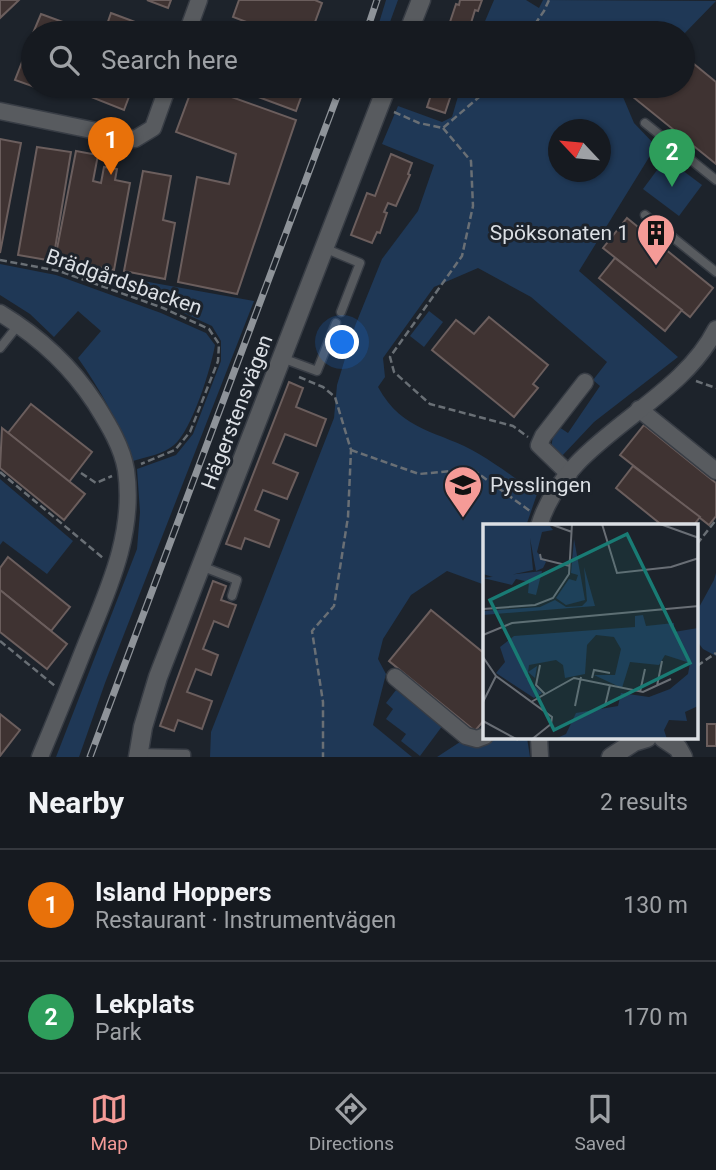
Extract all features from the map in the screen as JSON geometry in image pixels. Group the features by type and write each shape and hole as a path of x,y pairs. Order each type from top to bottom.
{"street":[{"path":"191,21 199,0"},
{"path":"413,21 421,0"},
{"path":"0,111 135,139 153,128 164,98"},
{"name":"Hägerstensvägen","path":"138,755 151,699 201,566 286,366 324,248 382,98"},
{"path":"0,313 51,349 86,390 114,433 126,470 127,520 117,569 40,757"},
{"path":"543,524 554,495 569,474 593,447 679,376 709,343 716,329"},
{"path":"569,474 540,445 543,436 585,382"},
{"path":"639,409 716,471"},
{"path":"395,677 466,736 477,739 483,737"},
{"path":"611,757 640,740"},
{"path":"667,740 678,748 684,757"}],"lane":[{"path":"645,124 716,180"},
{"path":"645,215 716,272"},
{"path":"324,248 360,263 341,312"},
{"path":"286,366 317,371 336,323"},
{"path":"0,348 19,324"},
{"path":"201,566 237,580 232,596"},
{"path":"138,755 186,754 186,757"}],"path":[{"path":"536,21 549,0"},
{"path":"443,128 478,98"},
{"path":"391,110 419,123 443,128 471,161 473,206 462,256 390,356 394,372 430,404 513,426 540,445"},
{"name":"Brädgårdsbacken","path":"0,260 59,271 163,308 209,329 219,344 218,360 190,432 175,450 96,483 81,473"},
{"path":"286,366 335,397 351,450 348,517 334,606 312,631 323,702 323,757"},
{"path":"679,376 716,388"},
{"path":"351,450 419,474 472,469 543,524"},
{"path":"0,472 117,569"},
{"path":"698,543 716,520"},
{"path":"0,641 66,695"},
{"path":"698,665 716,653"}],"shaded area":[{"path":"386,0 398,0 390,21 380,21"},
{"path":"494,0 526,0 539,8 543,0 716,1 695,23 485,21"},
{"path":"458,98 623,98 634,123 656,146 579,271 678,357 594,422 561,457 551,448 553,436 559,427 568,433 600,386 593,380 607,362 531,297 478,268 434,287 383,358 385,377 378,387 388,402 410,422 479,454 537,494 527,524 483,524 483,584 447,571 411,595 383,639 378,659 386,674 373,725 412,757 210,757 211,732 334,418 337,385 355,326 382,259 418,211 434,165 382,144 398,106 442,122 452,117"},
{"path":"666,158 702,185 679,216 643,189"},
{"path":"0,264 56,275 161,313 206,333 215,345 209,368 194,413 174,445 160,453 133,461 109,408 78,358 101,331 78,311 54,337 30,314 0,295"},
{"path":"54,265 254,301 105,683 79,757 56,757 137,549 140,512 137,469 176,455 193,434 221,361 221,341 212,326 164,304"},
{"path":"429,311 443,322 424,347 410,336"},
{"path":"0,479 73,541 47,574 3,541 0,545"},
{"path":"716,573 716,656 703,649 698,642 698,609"},
{"path":"396,690 443,725 420,756 401,741 406,734 386,719 393,709 386,703"},
{"path":"463,740 476,745 490,740 527,740 530,757 437,757"}],"building":[{"path":"0,0 19,0 0,18"},
{"path":"147,0 171,0 168,8"},
{"path":"239,0 315,0 322,3 315,21 244,21 233,17"},
{"path":"460,0 482,0 472,21 450,21 456,4 459,5"},
{"path":"111,13 132,21 108,21"},
{"path":"41,14 60,21 38,21"},
{"path":"21,65 21,82 15,80"},
{"path":"695,65 716,82 716,164 634,98 695,98"},
{"path":"94,98 128,98 124,110"},
{"path":"189,98 234,98 296,120 237,294 178,282 197,177 229,184 236,154 176,132"},
{"path":"261,98 301,98 296,111"},
{"path":"430,98 450,98 445,113 427,107"},
{"path":"0,139 21,143 0,253"},
{"path":"37,147 71,152 53,261 18,255"},
{"path":"76,151 98,155 93,181 101,183 104,167 117,169 115,180 130,183 114,270 55,259"},
{"path":"391,154 412,163 408,174 410,175 396,206 388,203 380,233 377,232 372,243 351,235 367,193 375,196"},
{"path":"143,171 171,176 163,220 175,223 165,279 124,271"},
{"name":"Spöksonaten 1","path":"627,218 713,288 690,317 603,248"},
{"name":"Spöksonaten 1","path":"615,258 682,310 665,331 599,278"},
{"path":"489,317 548,365 533,384 538,388 514,417 432,350 456,320 474,334"},
{"path":"289,382 303,388 296,407 326,419 316,446 285,434 273,463 298,473 287,499 263,490 255,510 279,520 269,547 245,538 241,549 226,544"},
{"path":"31,404 92,452 69,482 8,433"},
{"path":"644,425 716,483 716,516 709,525 620,455"},
{"path":"2,428 85,494 64,520 0,468"},
{"path":"633,466 700,517 695,524 661,524 616,488"},
{"path":"8,557 70,607 51,631 0,590 0,568"},
{"path":"213,581 226,586 221,600 236,605 228,627 214,621 203,649 218,655 211,675 196,669 187,692 212,701 202,729 178,720 174,731 160,726"},
{"path":"0,590 67,644 47,669 0,632"},
{"path":"431,610 483,652 483,721 475,731 389,661"},
{"path":"0,714 20,730 0,756"},
{"path":"707,724 716,724 716,746 707,746"}],"railway":[{"path":"370,21 377,0"},
{"path":"90,757 337,98"}],"place":[{"name":"Island Hoppers","path":"111,175"},
{"name":"Lekplats","path":"672,187"},
{"name":"Spöksonaten 1","path":"656,267"},
{"name":"Pysslingen","path":"463,519"}]}
